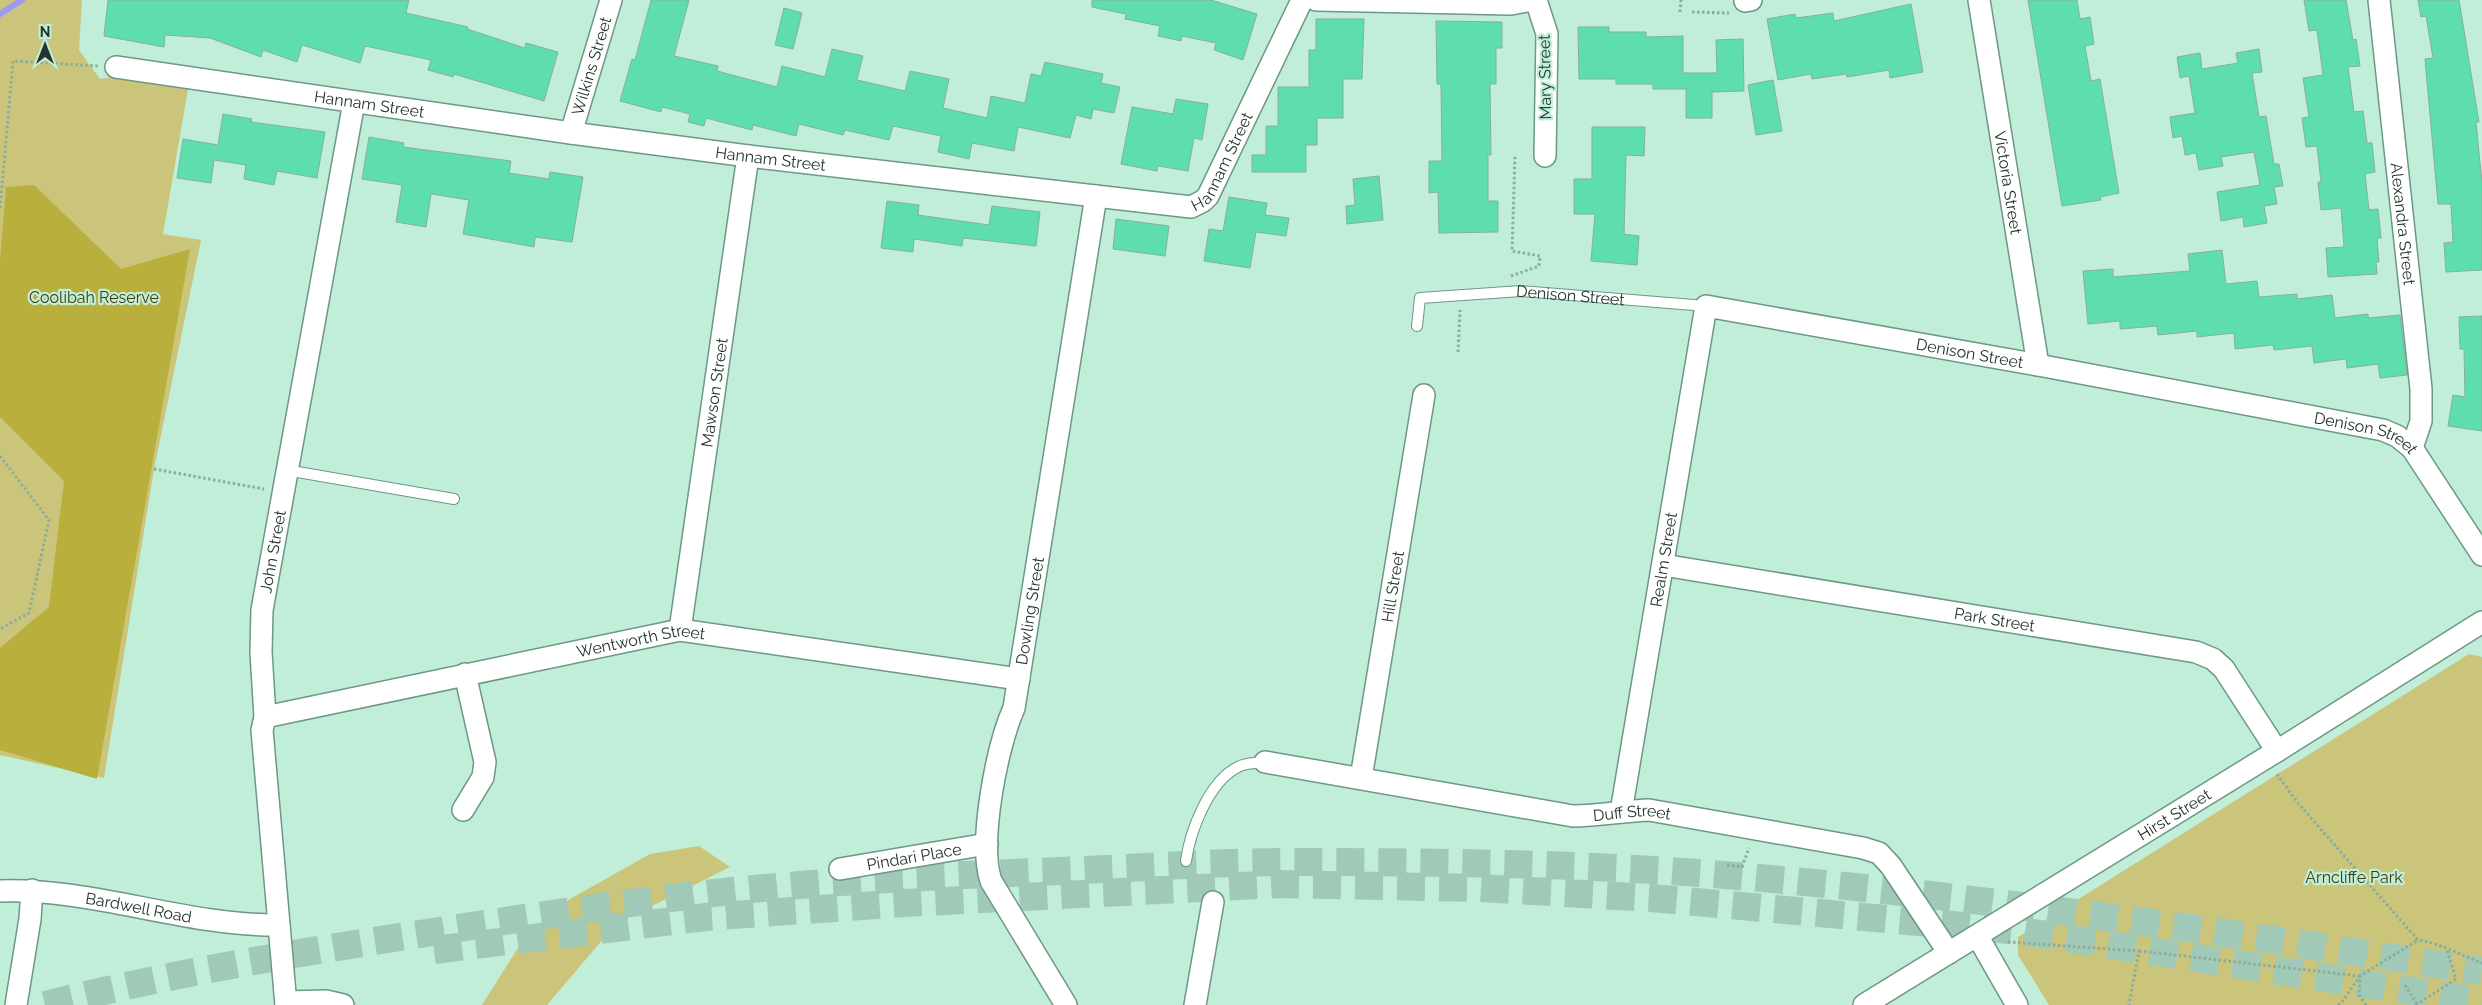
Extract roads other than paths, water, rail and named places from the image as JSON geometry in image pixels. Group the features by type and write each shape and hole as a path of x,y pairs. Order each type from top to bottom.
{"street":[{"name":"Wilkins Street","path":"571,133 611,0"},
{"name":"Hannam Street","path":"116,67 571,133 748,156 1185,207 1196,205 1208,196 1302,0"},
{"path":"1316,0 1511,4 1532,0"},
{"name":"Mary Street","path":"1536,0 1546,34 1545,156"},
{"name":"Victoria Street","path":"1979,0 2038,365"},
{"name":"Alexandra Street","path":"2379,0 2421,389 2420,421 2412,448"},
{"name":"John Street","path":"286,1004 262,730 266,717 261,652 262,610 354,102"},
{"name":"Mawson Street","path":"680,630 748,156"},
{"name":"Dowling Street","path":"1066,1005 991,880 986,866 990,805 1007,725 1014,708 1096,196"},
{"name":"Denison Street","path":"1706,306 2038,365 2383,430 2397,436 2412,448 2482,555"},
{"name":"Realm Street","path":"1621,812 1706,306"},
{"name":"Hill Street","path":"1361,778 1424,395"},
{"name":"Park Street","path":"1663,565 2196,652 2213,659 2224,669 2277,752"},
{"name":"Hirst Street","path":"1864,1005 1978,937 2277,752 2482,622"},
{"name":"Wentworth Street","path":"266,717 680,630 1019,679"},
{"path":"463,810 483,777 485,762 465,674"},
{"name":"Duff Street","path":"1265,762 1573,816 1598,816 1649,810 1863,848 1879,853 1891,866 1949,953"},
{"name":"Pindari Place","path":"840,869 987,844"},
{"path":"16,1005 30,919 32,890"},
{"name":"Bardwell Road","path":"0,891 32,890 74,895 229,922 279,925"},
{"path":"1195,1005 1213,902"},
{"path":"1978,937 2018,1005"},
{"path":"286,1004 326,1001 343,1005"}],"lane":[{"name":"Denison Street","path":"1417,326 1420,298 1462,294 1521,291 1706,306"},
{"path":"286,470 454,499"},
{"path":"1186,861 1189,840 1214,788 1238,766 1265,762"}],"waterway":[{"path":"0,14 22,0"}],"tunnel":[{"path":"45,1005 185,974 373,941 558,913 695,895 898,878 1266,862 1547,865 1699,873 1797,881 2092,915 2482,971"},
{"path":"434,950 706,917 904,903 1279,884 1480,888 1651,898 2020,931 2482,1002"}],"park label":[{"name":"Coolibah Reserve","path":"94,297"},
{"name":"Arncliffe Park","path":"2354,877"}]}
